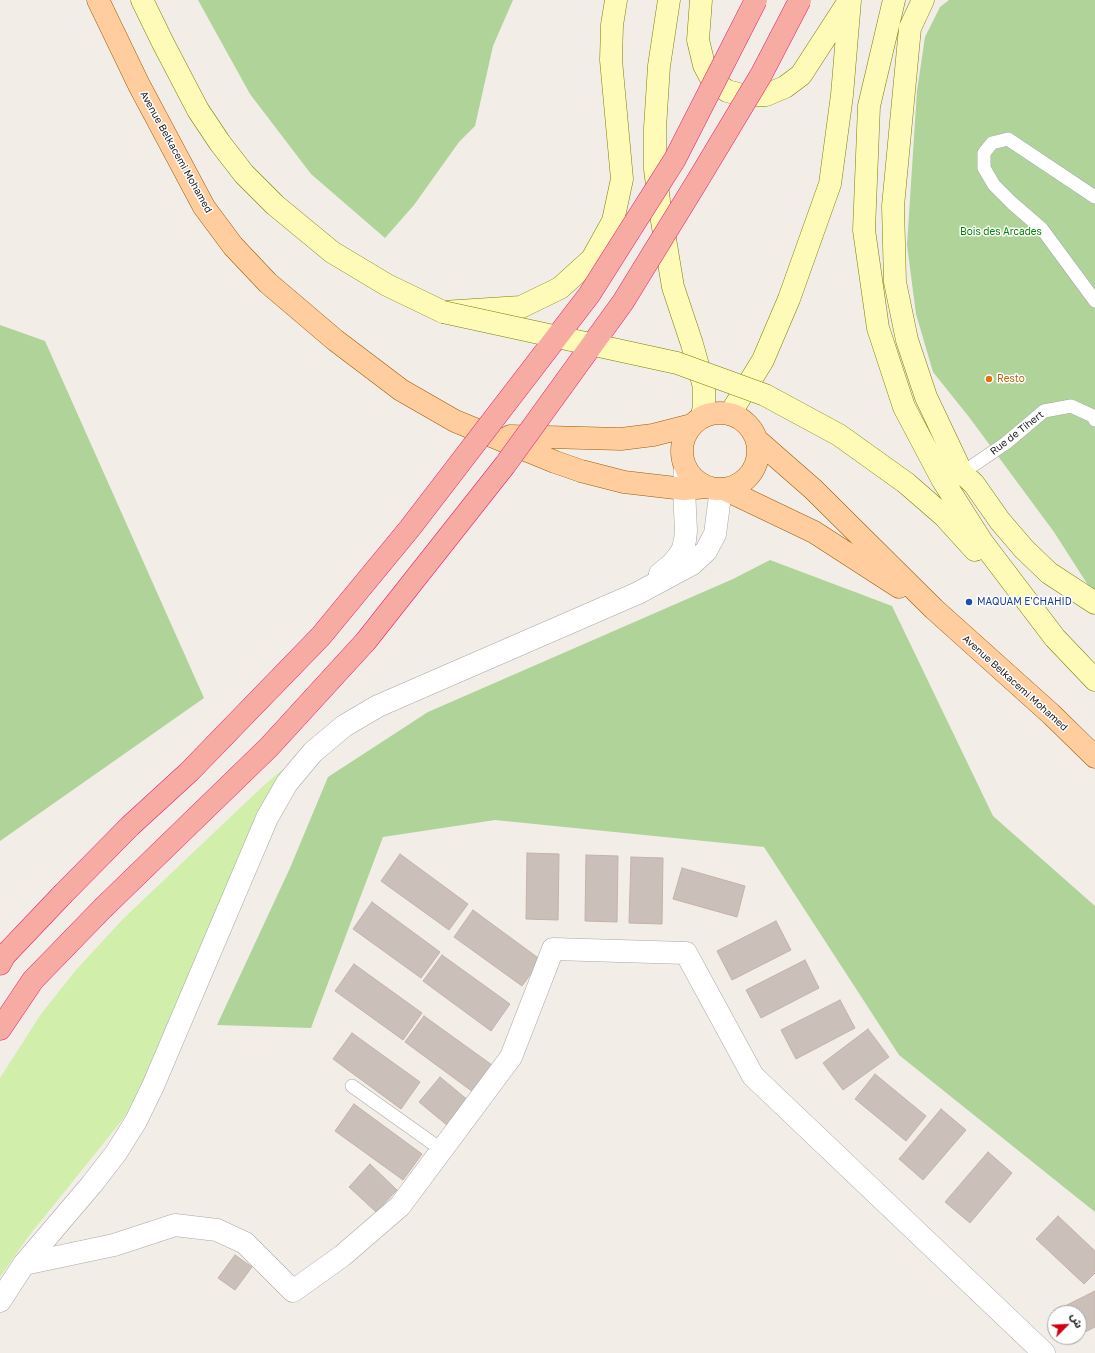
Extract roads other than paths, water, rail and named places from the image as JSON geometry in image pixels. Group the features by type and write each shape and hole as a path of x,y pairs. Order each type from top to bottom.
{"highway":[{"path":"2,959 130,826 189,772 321,636 410,528 589,296 675,159 756,0"},
{"path":"0,1029 33,980 103,908 270,747 356,653 506,465 623,302 761,75 800,0"}],"main road":[{"name":"Avenue Belkacemi Mohamed","path":"98,0 124,55 204,206 233,246 268,283 335,340 401,390 455,421 581,471 624,482 684,489 717,488"},
{"path":"111,0 117,20 124,55"},
{"path":"142,0 198,110 220,143 244,174 275,205 332,252 387,285 443,312 677,363 765,394 839,435 906,483 944,516 1095,680"},
{"path":"443,312 521,307 560,288 592,259 613,221 622,179 612,60 612,25 616,0"},
{"path":"669,0 659,66 655,128 655,169 673,287 692,344 704,387 704,405 697,421 686,434 682,445 682,456 685,466 698,482 717,488 789,519 814,532 934,609"},
{"path":"701,0 698,40 704,65 712,80 727,91 746,96 766,95 785,87 801,75 849,1"},
{"path":"894,0 869,106 864,230 878,328 904,407 942,479 982,542 1055,638"},
{"path":"923,0 910,28 893,206 895,282 907,340 926,397 962,473 974,484 1000,521 1024,549 1049,573 1095,603"},
{"path":"730,414 763,360 789,299 830,184 842,95 849,1"},
{"path":"493,436 621,439 653,435 697,421 711,414 720,412 730,414 742,419 751,428 757,440 759,451 757,462 752,472 744,481 735,486 717,488"},
{"path":"757,440 824,498 934,609"},
{"name":"Avenue Belkacemi Mohamed","path":"934,609 1051,714 1095,757"}],"street":[{"path":"638,593 672,564 683,549 686,530 684,489 685,466"},
{"path":"0,1301 24,1264 92,1184 116,1153 136,1121 153,1086 267,818 287,783 313,752 344,726 378,706 638,593 692,564 706,551 715,534 717,488"},
{"path":"24,1264 114,1245 175,1225 217,1230 245,1243 293,1292 342,1256 400,1206 511,1057 553,949 686,953 753,1076 1044,1353"}],"lane":[{"path":"1095,197 1008,139 992,143 984,153 984,168 994,185 1042,229 1095,301"},
{"name":"Rue de Tihert","path":"962,473 1006,443 1044,411 1072,406 1093,416 1095,420"},
{"path":"352,1086 442,1150"}],"place":[{"name":"Resto","path":"989,379"},
{"name":"MAQUAM E'CHAHID","path":"969,602"}],"park label":[{"name":"Bois des Arcades","path":"1001,232"}]}
